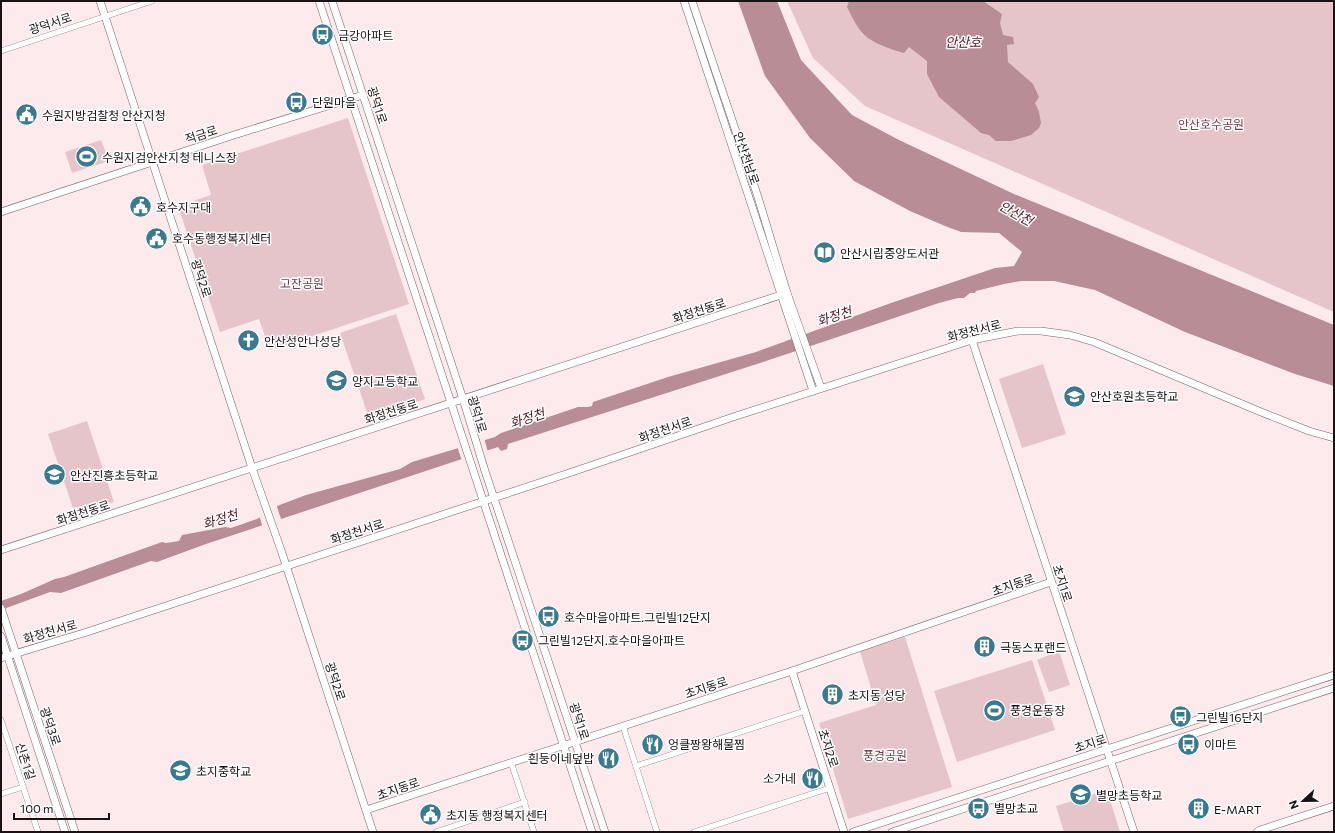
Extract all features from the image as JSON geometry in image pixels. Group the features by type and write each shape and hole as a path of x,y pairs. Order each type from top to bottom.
{"street":[{"name":"광덕2로","path":"100,1 252,468 277,538 373,832"},
{"name":"광덕서로","path":"1,51 152,1"},
{"name":"광덕1로","path":"319,1 592,832"},
{"name":"광덕1로","path":"332,1 463,399 470,426 605,832"},
{"name":"안산천남로","path":"684,1 817,390"},
{"name":"안산천남로","path":"692,1 758,197 784,294"},
{"name":"적금로","path":"1,212 152,161 362,95"},
{"name":"화정천동로","path":"1,550 784,294"},
{"name":"화정천서로","path":"4,657 87,632 972,340 1018,331 1041,331 1070,335 1094,342 1261,412 1309,431 1334,438"},
{"name":"초지1로","path":"972,340 1134,832"},
{"name":"초지동로","path":"366,810 792,671 1052,582"},
{"name":"광덕3로","path":"1,608 75,832"},
{"name":"광덕3로","path":"1,636 4,657 65,832"},
{"name":"초지2로","path":"792,671 844,832"},
{"name":"초지로","path":"853,832 1334,675"},
{"name":"초지로","path":"892,832 1334,688"},
{"path":"636,766 805,711"},
{"name":"신촌1길","path":"1,720 38,832"},
{"path":"623,726 657,832"},
{"path":"511,762 534,832"},
{"path":"1,794 23,787"},
{"path":"694,832 830,788"},
{"path":"436,832 525,802"},
{"path":"1257,832 1334,806"}],"green space":[{"name":"안산호수공원","path":"787,1 1334,1 1334,312 865,106 813,58"},
{"name":"고잔공원","path":"348,118 409,304 270,350 259,319 220,332 178,206 211,195 202,165"},
{"name":"수원지검안산지청 테니스장","path":"101,140 109,161 72,173 65,152"},
{"path":"396,314 425,399 369,418 340,333"},
{"path":"1043,364 1066,434 1022,448 999,379"},
{"path":"87,421 114,502 79,513 77,507 73,508 48,434"},
{"name":"풍경공원","path":"905,637 952,787 848,819 819,723 876,705 860,651"},
{"path":"1059,651 1070,685 1049,692 1037,660"},
{"name":"풍경운동장","path":"1032,660 1055,730 957,762 934,691"},
{"path":"1107,790 1120,832 1064,832 1056,806"}],"water":[{"name":"안산천","path":"738,1 777,1 801,60 852,115 899,140 1014,194 1334,325 1334,386 1295,374 1185,332 1095,290 1054,281 1021,281 976,291 975,293 970,293 964,298 939,303 766,361 508,444 507,449 501,451 498,447 206,544 157,562 151,561 61,593 50,592 1,610 1,601 55,579 162,542 166,543 179,541 182,535 225,527 231,528 257,519 277,506 306,495 400,469 412,462 495,437 501,433 578,407 592,406 593,402 668,377 756,352 891,303 995,268 1014,266 1022,252 999,233 961,232 910,211 854,181 810,138 765,76"},
{"name":"안산호","path":"849,1 983,1 1002,14 1000,23 1003,35 1013,37 1014,44 1007,45 1008,62 1033,84 1039,97 1035,103 1039,112 1041,123 1039,128 1031,135 1011,141 996,141 989,135 981,133 939,97 927,74 927,61 909,47 904,53 890,49 872,41 862,32 847,7"}],"pier":[{"path":"484,438 488,452 462,461 457,446"},
{"path":"276,504 282,522 263,528 259,515"}],"place":[{"name":"금강아파트","path":"322,35"},
{"name":"단원마을","path":"297,102"},
{"name":"수원지방검찰청 안산지청","path":"26,115"},
{"name":"수원지검안산지청 테니스장","path":"87,157"},
{"name":"호수지구대","path":"141,207"},
{"name":"호수동행정복지센터","path":"156,238"},
{"name":"안산시립중앙도서관","path":"824,253"},
{"name":"안산성안나성당","path":"248,341"},
{"name":"양지고등학교","path":"336,381"},
{"name":"안산호원초등학교","path":"1075,396"},
{"name":"안산진흥초등학교","path":"54,475"},
{"name":"호수마을아파트.그린빌12단지","path":"549,617"},
{"name":"그린빌12단지.호수마을아파트","path":"523,640"},
{"name":"극동스포랜드","path":"985,647"},
{"name":"초지동 성당","path":"833,695"},
{"name":"풍경운동장","path":"994,710"},
{"name":"그린빌16단지","path":"1180,717"},
{"name":"엉클짱왕해물찜","path":"653,744"},
{"name":"이마트","path":"1189,744"},
{"name":"흰둥이네덮밥","path":"609,758"},
{"name":"초지중학교","path":"180,771"},
{"name":"소가네","path":"812,778"},
{"name":"별망초등학교","path":"1081,795"},
{"name":"별망초교","path":"979,808"},
{"name":"E-MART","path":"1199,809"},
{"name":"초지동 행정복지센터","path":"431,815"}],"water label":[{"name":"화정천","path":"834,316"},
{"name":"화정천","path":"527,418"},
{"name":"화정천","path":"220,519"}]}
